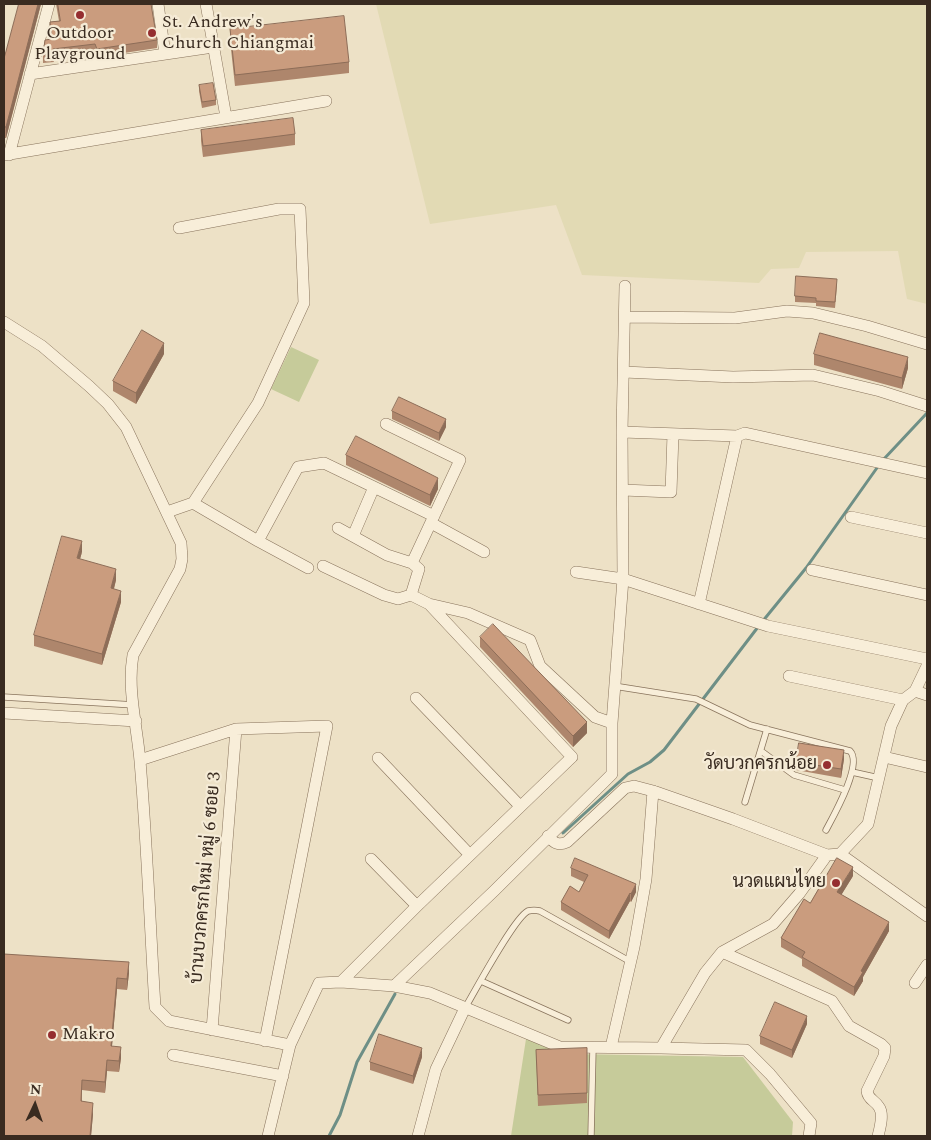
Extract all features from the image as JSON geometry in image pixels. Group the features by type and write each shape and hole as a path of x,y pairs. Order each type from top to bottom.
{"street":[{"path":"49,4 6,155 326,101"},
{"path":"158,4 165,54"},
{"path":"206,4 226,117"},
{"path":"30,74 214,47"},
{"path":"167,512 193,503 258,402 304,303 300,209 279,209 179,228"},
{"path":"394,986 494,891 612,774 614,686 623,579 622,432 625,286"},
{"path":"625,317 735,318 787,311 813,313 867,326 927,344"},
{"path":"4,322 42,346 108,404 126,427 181,543 182,559 180,569 133,655 132,675 140,760 155,1007 169,1020 290,1045"},
{"path":"624,372 733,377 813,374 880,391 923,405"},
{"path":"386,424 460,460 412,563"},
{"path":"622,432 737,436 745,434 927,473"},
{"path":"623,490 671,492 672,434"},
{"path":"698,604 737,436"},
{"path":"258,541 298,467 324,463 374,486 432,519 484,552"},
{"path":"353,536 374,486"},
{"path":"193,503 308,568"},
{"path":"851,517 927,533"},
{"path":"338,528 387,555 412,563 419,569 411,595"},
{"path":"323,566 384,595 398,599 411,595 429,604 468,613 530,640 540,666 595,717 612,723"},
{"path":"812,570 927,595"},
{"path":"576,572 623,579 772,627 927,660"},
{"path":"342,982 417,906 572,757 429,604"},
{"path":"840,854 868,824 891,726 903,700 915,691 927,666"},
{"path":"789,676 903,700"},
{"path":"915,691 927,695"},
{"path":"416,698 520,806"},
{"path":"4,713 136,721"},
{"path":"140,760 236,729 327,726 265,1041"},
{"name":"บ้านบวกครกใหม่ หมู่ 6 ซอย 3","path":"212,1030 236,729"},
{"path":"884,756 927,767"},
{"path":"378,758 470,855"},
{"path":"548,836 554,843 562,844 568,842 625,788 634,786 733,819 827,855 840,854 927,916"},
{"path":"611,1048 631,962 646,879 653,791"},
{"path":"661,1048 705,973 722,952 773,924 799,894 827,855"},
{"path":"371,859 417,906"},
{"path":"722,952 832,1001 849,1026 885,1048 886,1052 866,1090 868,1098 877,1104 881,1110 878,1136"},
{"path":"915,983 927,966"},
{"path":"268,1136 290,1045 319,983 342,982 394,986 430,993 560,1048 746,1050 770,1074 811,1123 809,1136"},
{"path":"418,1136 436,1069 465,1008"},
{"path":"173,1055 283,1076"}],"lane":[{"path":"614,686 696,699 750,724 850,751 853,754 854,760 852,772 826,830"},
{"path":"4,697 134,705"},
{"path":"745,802 767,729"},
{"path":"761,751 794,775 845,790"},
{"path":"852,772 879,778"},
{"path":"465,1008 522,916 533,910 540,911 631,962"},
{"path":"481,982 568,1020"},
{"path":"592,1136 593,1048"}],"shaded area":[{"path":"376,4 927,4 927,304 907,299 898,251 806,252 799,268 771,269 759,283 582,275 556,205 430,224"}],"green space":[{"path":"291,347 319,360 299,402 271,389"},
{"path":"526,1039 572,1054 743,1057 793,1122 792,1136 511,1136"}],"building":[{"path":"19,4 38,4 6,127 4,127 4,59"},
{"path":"58,4 151,4 157,40 97,49 95,44 53,49 54,54 43,55 45,40 52,39 50,22 60,21"},
{"path":"344,16 349,62 235,75 230,29"},
{"path":"213,83 216,100 202,102 199,85"},
{"path":"293,118 295,134 203,146 201,130"},
{"path":"796,276 837,279 835,302 816,301 816,298 795,296"},
{"path":"142,330 164,343 136,393 113,381"},
{"path":"820,333 908,357 902,378 814,354"},
{"path":"399,397 446,419 439,433 392,411"},
{"path":"356,436 438,478 430,495 346,455"},
{"path":"62,536 82,541 77,558 116,569 111,588 121,591 102,654 34,635"},
{"path":"493,624 587,722 573,736 480,637"},
{"path":"799,743 844,750 841,769 796,762"},
{"path":"575,858 636,884 609,931 561,902 570,886 579,892 588,875 571,868"},
{"path":"837,858 853,867 837,892 889,922 854,987 802,957 805,952 781,938 804,899 810,903"},
{"name":"Makro","path":"4,954 129,962 127,979 117,978 111,1046 121,1047 119,1061 107,1060 105,1082 82,1080 81,1101 93,1103 90,1136 4,1136"},
{"path":"775,1002 807,1016 792,1050 760,1036"},
{"path":"379,1034 422,1048 413,1076 370,1062"},
{"path":"587,1048 587,1093 538,1095 536,1050"}],"waterway":[{"path":"883,460 927,413"},
{"path":"762,622 806,568 879,465"},
{"path":"563,833 628,774 650,762 664,750 758,627"},
{"path":"329,1136 340,1115 357,1062 395,994"}],"place":[{"name":"Outdoor Playground","path":"80,15"},
{"name":"St. Andrew's Church Chiangmai","path":"152,33"},
{"name":"วัดบวกครกน้อย","path":"827,765"},
{"name":"นวดแผนไทย","path":"836,883"},
{"name":"Makro","path":"52,1035"}]}
